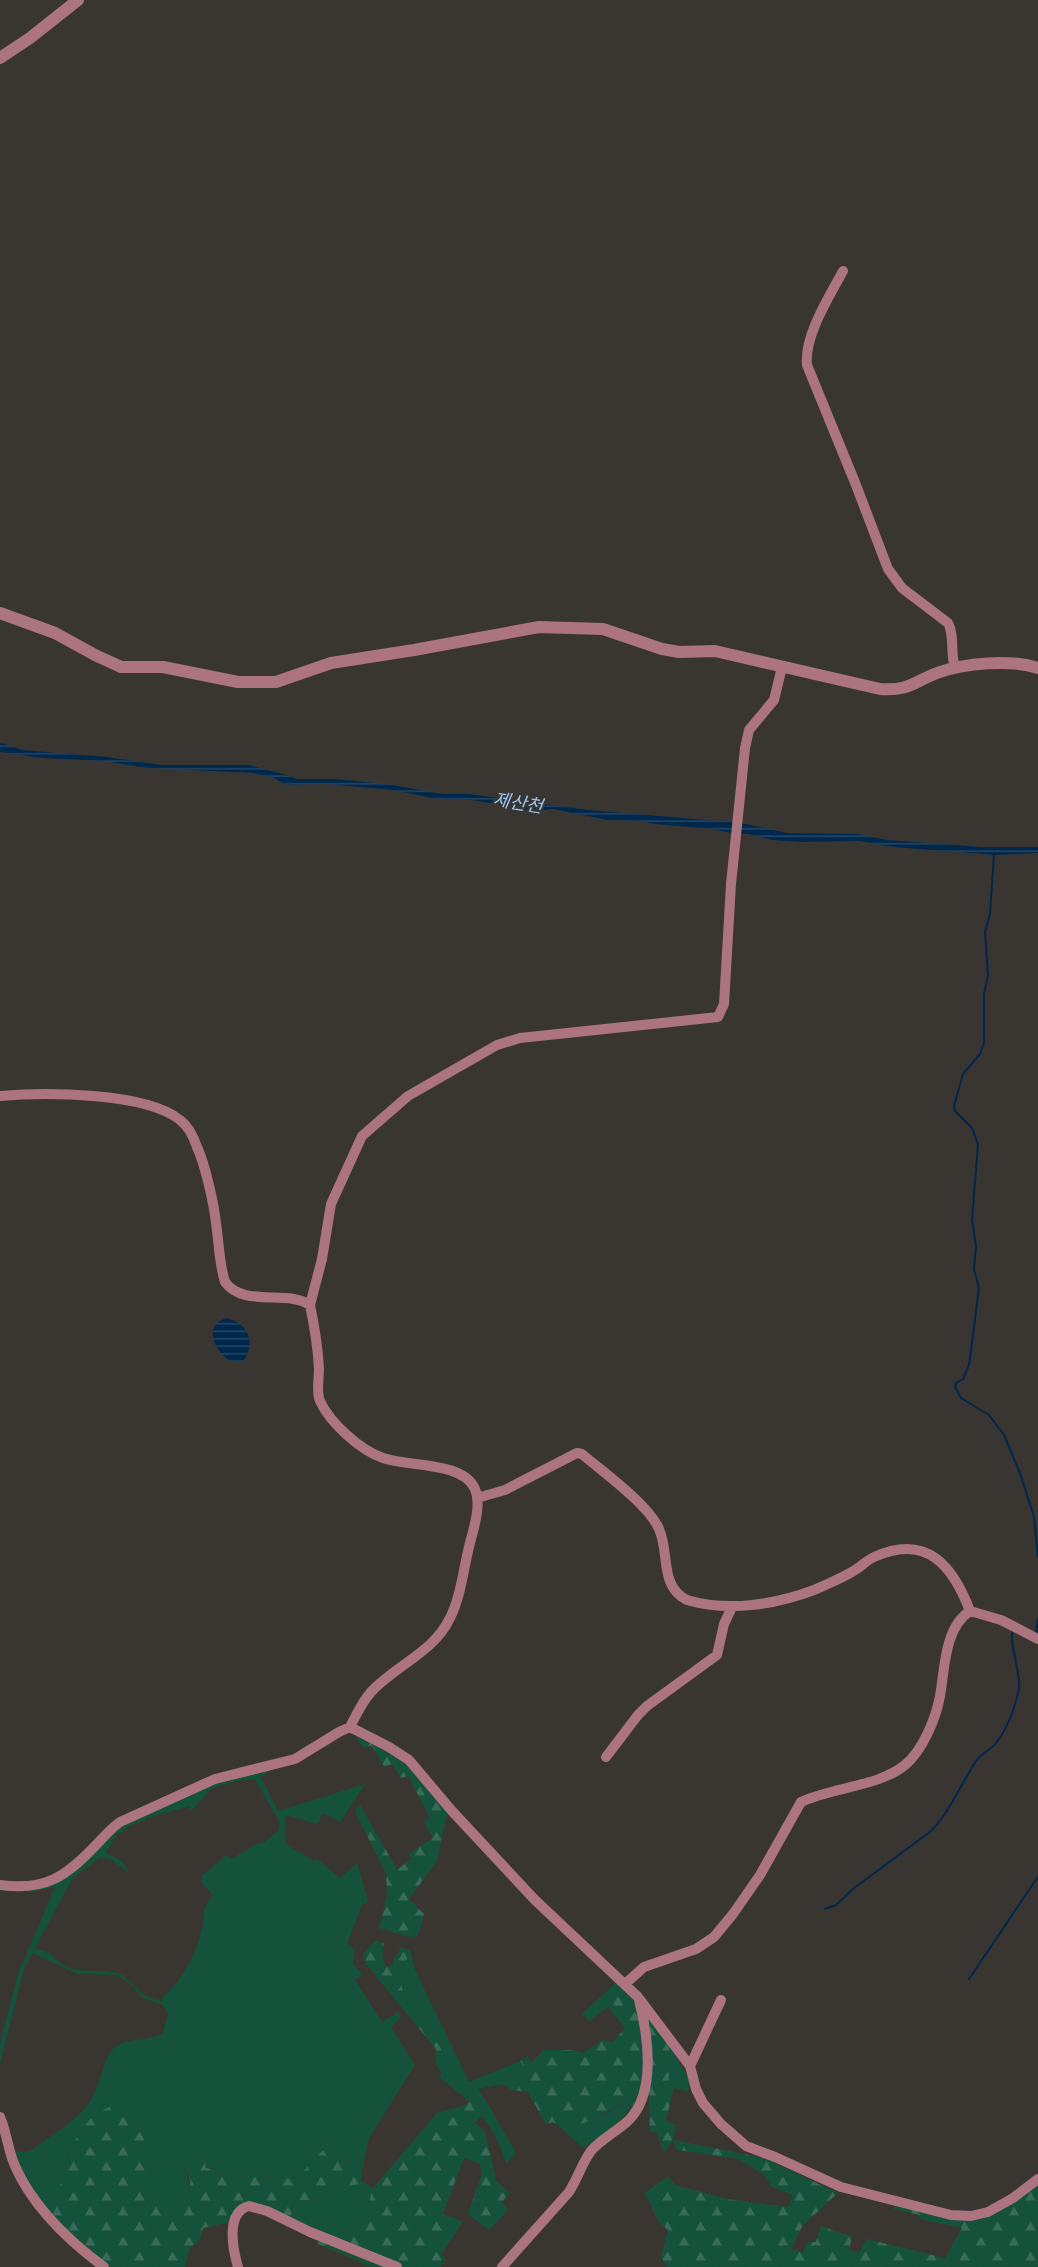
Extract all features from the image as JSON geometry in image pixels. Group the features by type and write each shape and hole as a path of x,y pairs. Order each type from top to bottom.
{"street":[{"path":"0,58 30,38 78,0"},
{"path":"843,271 810,340 806,354 807,365 888,569 902,588 948,623 951,628 951,656 955,668"},
{"path":"0,613 56,633 121,667 163,667 221,680 253,683 276,682 331,663 539,627 603,629 662,650 715,651 869,687 891,690 913,686 938,673 955,668 1009,662 1038,668"},
{"path":"0,1885 34,1886 54,1881 82,1860 120,1822 215,1779 295,1759 350,1727 370,1692 438,1638 450,1619 462,1580 477,1498 472,1484 456,1472 384,1459 366,1450 340,1427 321,1402 318,1393 319,1366 310,1305 322,1259 331,1204 366,1131 408,1096 497,1046 520,1038 718,1017 724,1004 729,901 747,735 774,700 782,667"},
{"path":"0,1096 54,1093 96,1097 152,1106 178,1118 191,1135 201,1156 216,1220 220,1259 225,1282 229,1288 242,1293 302,1301 310,1305"},
{"path":"477,1498 505,1490 573,1454 582,1454 652,1516 662,1536 671,1586 681,1597 695,1603 732,1607 754,1605 798,1595 854,1571 876,1556 911,1549 926,1552 942,1561 963,1593 970,1611"},
{"path":"606,1757 647,1706 713,1659 717,1654 724,1624 732,1607"},
{"path":"970,1611 1001,1620 1038,1639"},
{"path":"625,1984 644,1967 696,1949 719,1932 760,1875 801,1802 886,1776 912,1758 925,1738 939,1698 945,1660 952,1635 961,1619 970,1611"},
{"path":"350,1727 390,1747 409,1760 535,1900 638,1997 690,2066 696,2089 704,2103 746,2146 841,2187 939,2212 971,2216 996,2208 1038,2179"},
{"path":"502,2267 569,2192 593,2149 629,2120 636,2110 648,2068 638,1997"},
{"path":"690,2066 721,2000"},
{"path":"0,2117 14,2163 27,2190 64,2233 104,2267"},
{"path":"238,2267 234,2246 234,2223 239,2212 249,2206 267,2211 310,2232 397,2267"}],"green space":[{"path":"357,1733 407,1762 448,1809 437,1861 409,1899 424,1914 418,1936 413,1938 379,1928 387,1896 386,1873 357,1816 356,1808 360,1805 397,1869 412,1859 409,1854 433,1838 424,1822 430,1818 408,1776 401,1778 392,1764 384,1767 372,1746 364,1747 358,1741"},
{"path":"274,1768 261,1777 278,1811 365,1784 340,1822 323,1813 317,1824 285,1815 286,1844 314,1861 317,1859 340,1878 357,1863 368,1900 366,1904 362,1904 347,1944 355,1949 353,1964 362,1974 355,1980 382,2022 398,2012 401,2017 391,2027 415,2065 369,2138 363,2165 352,2163 344,2156 321,2152 296,2179 250,2175 227,2179 215,2170 206,2168 202,2157 203,2150 190,2143 196,2154 183,2168 188,2180 188,2190 182,2199 165,2207 155,2206 147,2201 143,2191 143,2174 151,2145 70,2151 58,2198 51,2213 30,2188 14,2152 29,2151 36,2147 81,2113 92,2098 111,2051 123,2043 163,2033 168,2014 163,2005 143,1998 128,1982 116,1975 77,1974 33,1953 24,1969 0,2064 0,2043 18,1974 55,1887 32,1892 2,1891 0,1888 48,1886 115,1829 206,1785","holes":["255,1779 280,1823 278,1831 263,1843 256,1844 232,1859 226,1855 202,1876 201,1882 213,1895 205,1908 202,1930 187,1967 177,1983 162,1998 162,2002 142,1994 123,1975 108,1971 72,1969 49,1953 35,1948 71,1881 83,1870 101,1857 113,1861 130,1874 122,1861 106,1853 117,1834 127,1827 160,1814 190,1806 189,1809 193,1809 212,1788 236,1781"]},
{"path":"376,1940 384,1943 382,1957 386,1967 392,1965 401,1947 410,1950 400,1978 405,2000 445,2049 442,2073 435,2063 436,2049 366,1964 363,1954"},
{"path":"410,1950 415,1970 469,2082 520,2061 529,2074 502,2084 478,2089 516,2153 506,2164 495,2136 481,2115 463,2096 440,2078 445,2049 405,2000 400,1978"},
{"path":"618,1981 636,1999 646,2059 640,2091 633,2105 626,2101 590,2120 570,2127 553,2122 546,2124 528,2092 512,2090 502,2084 529,2074 520,2061 527,2056 531,2062 544,2050 571,2050 583,2053 603,2040 613,2042 625,2028 608,2007 589,2021 582,2014"},
{"path":"646,2011 669,2045 669,2094 672,2095 666,2121 676,2125 673,2140 664,2153 656,2132 650,2131"},
{"path":"669,2045 690,2081 688,2092 674,2088 672,2095 669,2094"},
{"path":"471,2101 482,2115 475,2123 485,2131 496,2181 509,2192 502,2203 508,2210 489,2230 468,2214 482,2174 480,2164 464,2158 443,2214 463,2222 441,2254 446,2260 440,2267 404,2267 395,2261 311,2228 343,2232 361,2229 373,2188 437,2113 463,2106"},
{"path":"626,2101 633,2105 622,2118 604,2135 583,2148 557,2125 574,2126 606,2113"},
{"path":"123,2103 136,2116 137,2125 149,2141 150,2153 144,2193 147,2200 154,2205 172,2205 180,2201 187,2193 190,2180 183,2167 195,2154 189,2140 201,2143 206,2168 214,2170 227,2179 250,2175 296,2179 332,2143 339,2147 348,2161 363,2165 360,2184 342,2187 322,2201 301,2200 289,2217 258,2203 230,2222 203,2228 200,2240 190,2248 185,2267 111,2267 67,2230 51,2213 80,2132 91,2119 105,2109"},
{"path":"673,2140 764,2158 838,2193 803,2225 791,2249 803,2252 808,2242 816,2242 821,2226 852,2237 849,2250 860,2252 867,2239 945,2258 962,2228 920,2219 919,2215 894,2209 895,2205 972,2220 1038,2183 1038,2267 667,2267 661,2257 668,2230 659,2222 645,2193 668,2176 675,2185 727,2199 788,2207 793,2195 772,2187 764,2175 739,2159 677,2150"},
{"path":"360,2180 373,2188 361,2229 343,2233 334,2232 315,2228 289,2217 301,2200 322,2201 342,2187 360,2184"},
{"path":"319,2240 393,2267 372,2267 318,2244"}],"water":[{"name":"제산천","path":"2,743 22,750 107,757 162,765 249,765 297,779 336,779 386,784 443,794 468,794 589,810 741,823 787,833 858,834 887,840 982,847 1038,847 1038,853 996,855 894,847 859,841 772,840 749,834 703,828 642,821 607,820 553,809 536,811 472,800 437,799 393,790 327,784 286,785 274,778 254,773 149,768 102,761 43,758 0,752"},
{"path":"226,1318 240,1324 248,1334 249,1347 243,1362 230,1361 213,1339 214,1327"}],"waterway":[{"path":"994,855 990,914 985,932 988,976 984,994 984,1043 980,1054 963,1074 954,1106 955,1111 972,1128 978,1144 972,1220 976,1246 974,1269 979,1288 969,1365 963,1379 956,1383 955,1387 961,1398 989,1415 1004,1435 1020,1473 1034,1517 1038,1557"},
{"path":"1036,1634 1038,1619"},
{"path":"825,1909 836,1905 853,1889 931,1831 950,1806 976,1761 1000,1738 1016,1702 1019,1688 1012,1641 1013,1631"},
{"path":"969,1979 1037,1878"}]}
